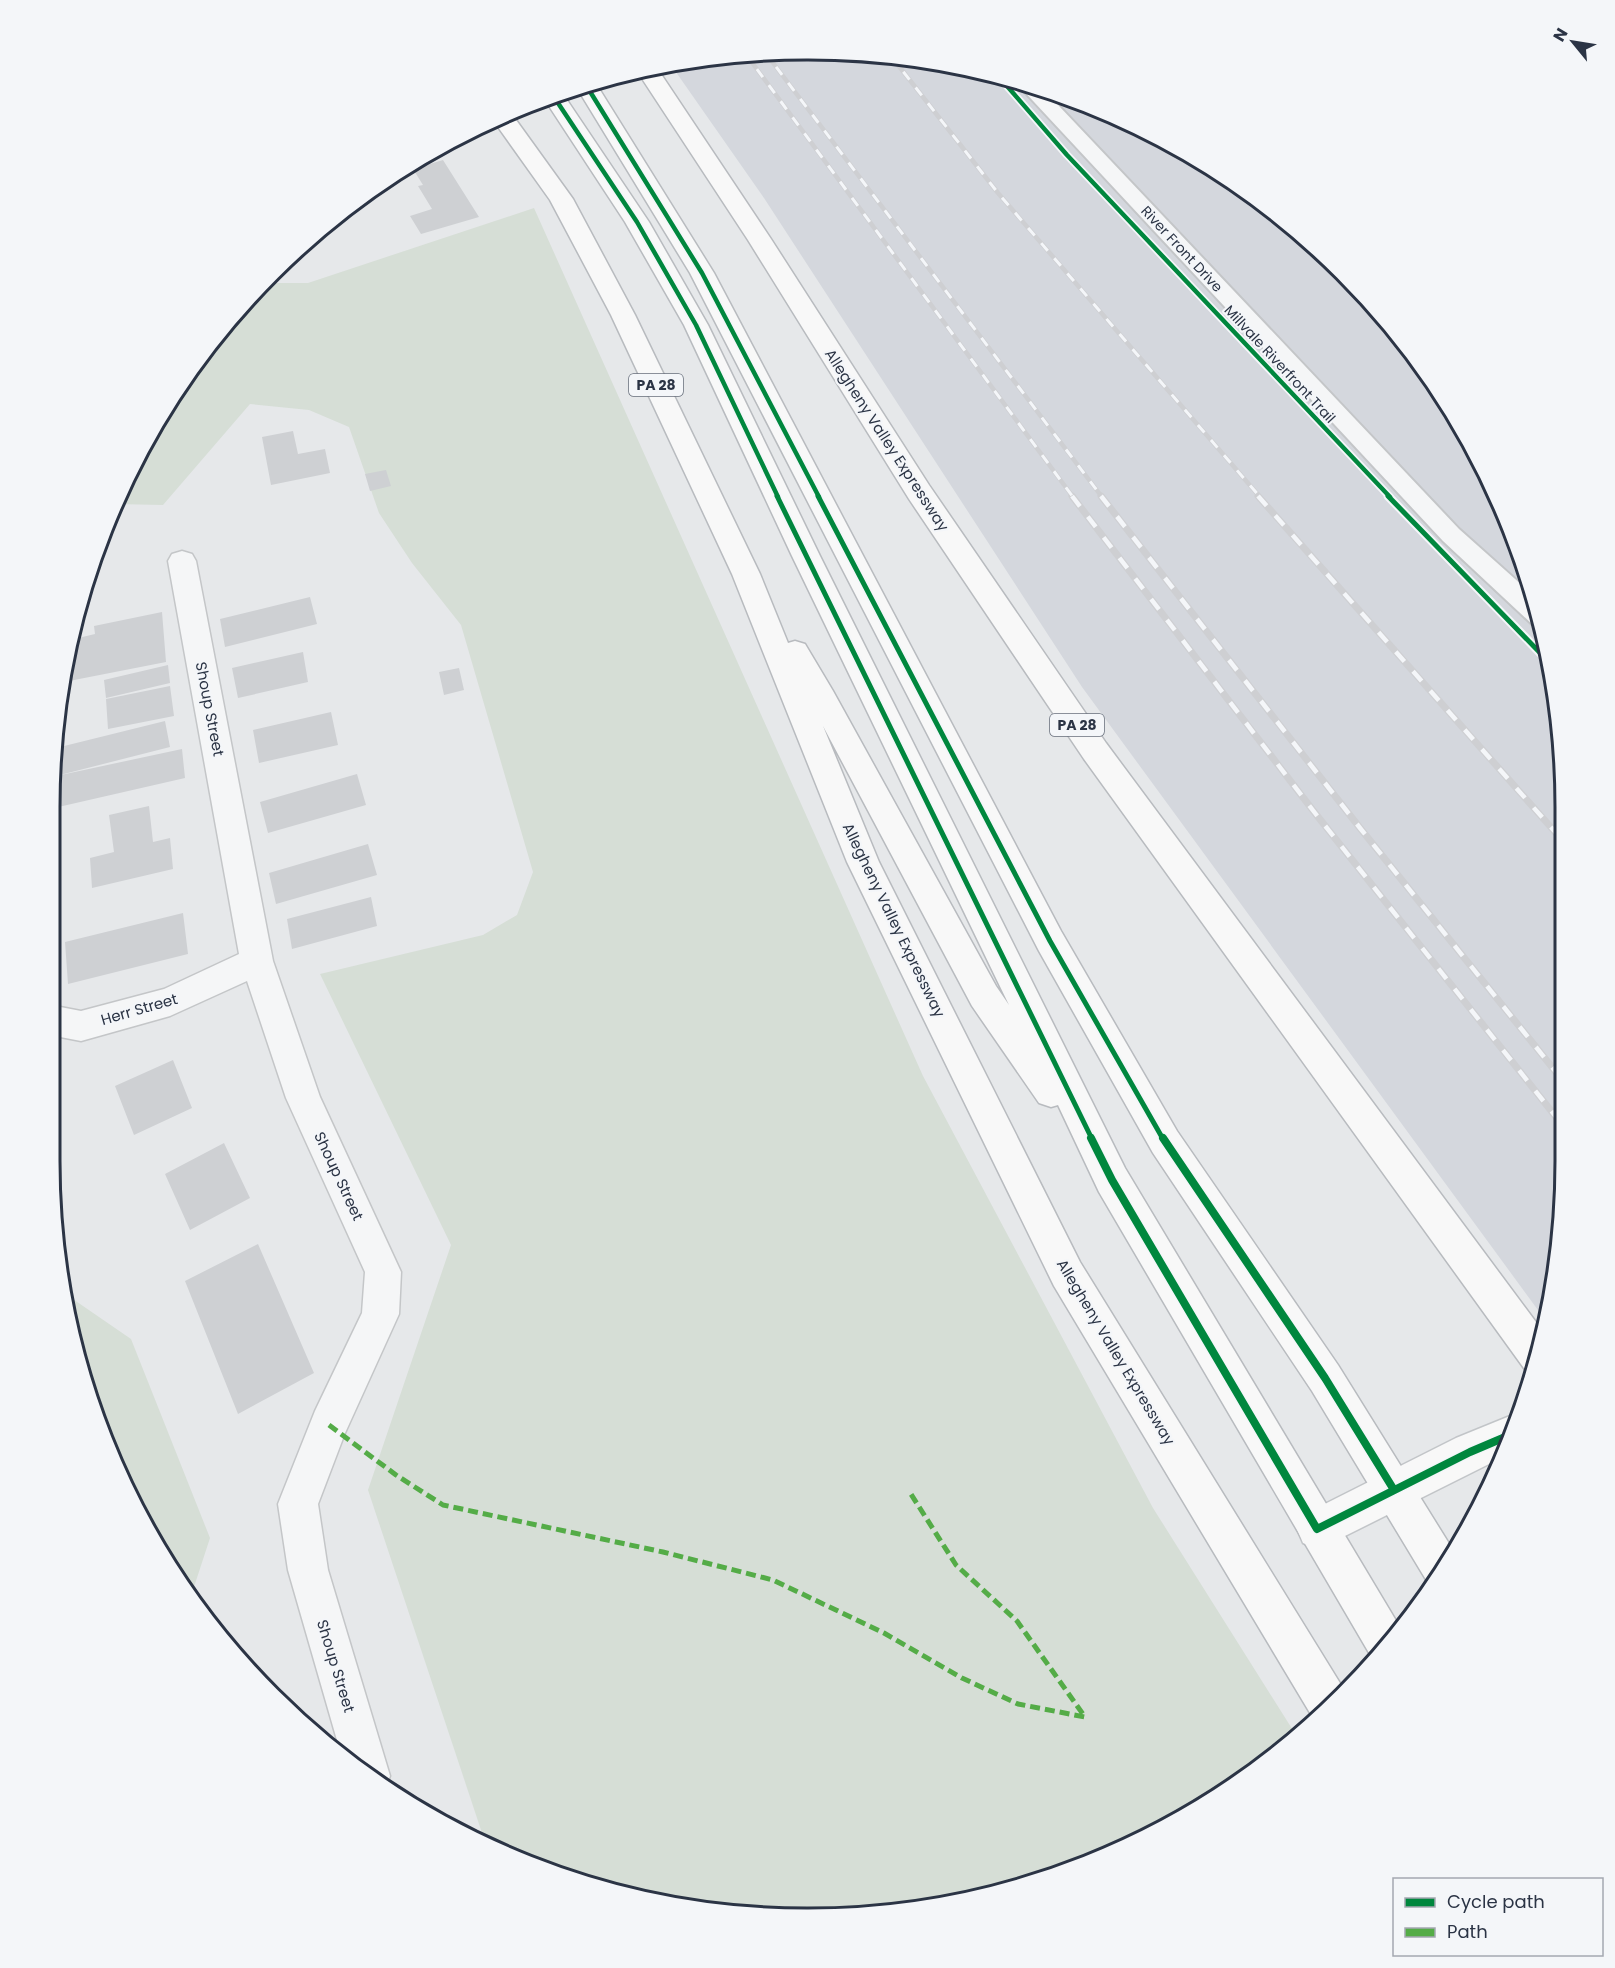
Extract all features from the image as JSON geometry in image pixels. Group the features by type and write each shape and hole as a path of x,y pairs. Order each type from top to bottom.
{"main road":[{"name":"Allegheny Valley Expressway","path":"652,76 759,239 919,492 1095,751 1531,1348"},
{"path":"591,92 702,273 1067,972 1165,1142 1325,1378 1438,1562"},
{"path":"558,103 637,222 696,325 806,556 1112,1180 1383,1637"},
{"name":"Allegheny Valley Expressway","path":"507,123 561,199 623,315 746,574 863,862 1068,1274 1326,1699"},
{"path":"746,574 823,699 984,996 1112,1180"},
{"path":"1317,1529 1501,1438"}],"street":[{"name":"Shoup Street","path":"182,561 257,962 303,1098 383,1272 380,1314 329,1425 298,1504 308,1570 365,1763"},
{"name":"Herr Street","path":"60,1022 81,1026 170,1002 257,962"}],"lane":[{"name":"River Front Drive","path":"1041,98 1451,535 1527,605"}],"shaded area":[{"path":"808,60 905,66 1001,85 1094,117 1138,137 1181,160 1263,214 1300,245 1370,315 1401,352 1429,392 1478,477 1498,521 1530,614 1549,710 1555,808 1555,1160 1549,1258 1540,1312 1082,687 764,198 676,72 710,66"},
{"path":"534,208 923,1076 1153,1508 1292,1729 1263,1754 1181,1808 1094,1851 1001,1883 905,1902 808,1908 710,1902 662,1894 614,1883 567,1868 482,1833 368,1490 451,1245 320,974 483,935 517,915 533,872 461,625 412,563 379,513 349,427 309,410 250,404 163,505 125,504 160,434 214,352 275,283 308,283"},
{"path":"73,1299 131,1339 210,1538 194,1587 160,1534 117,1447 85,1354"}],"building":[{"path":"443,160 479,217 421,234 410,216 432,209 418,186 423,185 415,172 426,165"},
{"path":"293,431 298,454 325,449 330,473 271,485 262,437"},
{"path":"386,470 391,486 370,491 365,474"},
{"path":"310,597 317,624 225,647 220,619"},
{"path":"162,612 166,662 71,681 80,638 95,634 94,626"},
{"path":"303,652 308,682 238,698 232,668"},
{"path":"168,665 170,683 106,698 104,680"},
{"path":"459,668 464,690 444,695 439,672"},
{"path":"170,686 174,716 108,729 106,699"},
{"path":"331,712 338,745 259,763 253,730"},
{"path":"165,721 170,747 61,775 63,746"},
{"path":"182,749 185,778 60,807 61,775"},
{"path":"357,774 366,805 268,833 260,802"},
{"path":"149,806 153,842 170,838 173,869 92,888 90,858 114,852 109,815"},
{"path":"368,844 377,875 276,904 269,873"},
{"path":"371,897 377,926 292,949 287,919"},
{"path":"183,913 188,954 68,984 65,942"},
{"path":"173,1060 192,1108 134,1135 115,1086"},
{"path":"224,1143 250,1198 190,1230 165,1174"},
{"path":"258,1244 314,1373 238,1414 185,1281"}],"railway":[{"path":"772,61 1102,497"},
{"path":"752,63 1073,497"},
{"path":"898,65 998,193 1260,497"},
{"path":"1072,496 1315,813 1555,1116"},
{"path":"1101,496 1360,828 1555,1071"},
{"path":"1258,496 1555,832"}],"marked path":[{"path":"329,1425 396,1475 443,1505 663,1552 773,1580 884,1633 962,1678 1018,1704 1085,1717 1017,1621 956,1565 909,1491"}],"cycle path":[{"name":"Millvale Riverfront Trail","path":"1008,87 1067,155 1473,586 1539,652"},
{"path":"591,92 702,273 1050,941 1165,1142 1325,1378 1394,1490"},
{"path":"558,103 637,222 696,325 806,556 1112,1180 1317,1529 1470,1452 1501,1439"}]}
